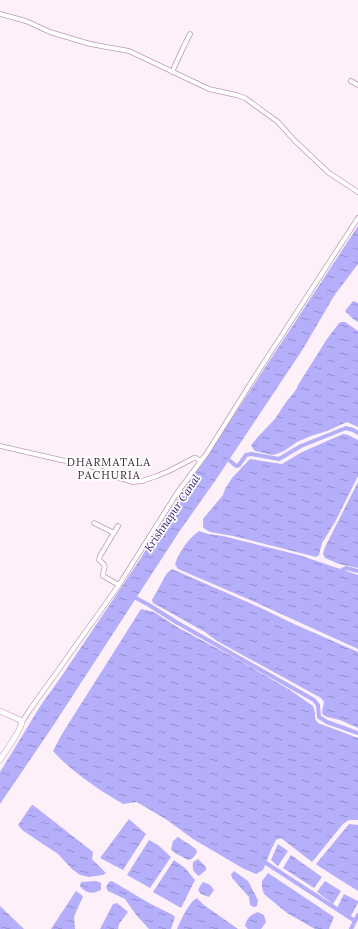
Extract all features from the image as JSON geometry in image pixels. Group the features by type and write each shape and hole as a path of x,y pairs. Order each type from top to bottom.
{"street":[{"path":"0,14 26,21 50,32 90,44 129,51 209,89 245,98 278,122 325,170 358,192"},
{"path":"172,72 190,34"},
{"path":"351,81 358,86"},
{"path":"0,760 22,726 22,722 29,711 119,585 177,493 201,461 358,218"},
{"path":"0,446 89,465 133,482 142,481 157,476 194,458 201,461"},
{"path":"94,523 114,533"},
{"path":"118,526 99,560 104,563 105,566 102,574 103,576 119,585"},
{"path":"0,711 22,722"}],"water":[{"name":"Krishnapur Canal","path":"358,226 358,264 334,296 303,349 179,532 53,726 0,804 0,772 41,705 141,558 157,529 215,444"},
{"path":"353,301 358,303 358,322 345,311"},
{"path":"345,322 358,331 358,427 347,422 297,442 277,454 272,455 255,451 251,446 253,443 276,418 285,403 296,390 327,339 339,323"},
{"path":"343,434 358,440 358,476 335,522 322,543 319,555 316,557 233,536 210,532 203,527 203,519 223,495 232,478 250,459 282,464 302,452"},
{"path":"358,482 358,568 339,564 325,558 323,554 325,547"},
{"path":"199,531 299,555 358,575 358,649 178,569 175,564 179,555 184,546"},
{"path":"172,569 358,652 358,728 340,720 323,715 322,712 324,702 321,698 217,641 205,632 153,603 152,600 167,573"},
{"path":"141,609 154,612 177,627 237,659 290,690 313,706 315,719 318,723 358,738 358,820 349,820 343,824 312,862 281,838 276,840 263,870 256,874 244,869 193,839 167,820 137,802 123,804 77,773 53,751 62,734"},
{"path":"33,805 93,852 92,859 106,873 103,875 89,877 80,875 58,854 22,830 18,825"},
{"path":"129,819 146,834 123,870 100,858"},
{"path":"349,824 358,825 358,891 316,864"},
{"path":"178,837 196,849 197,852 193,858 188,860 171,849 173,841"},
{"path":"149,840 158,845 171,857 150,888 127,875"},
{"path":"278,844 288,851 278,866 271,860"},
{"path":"291,855 322,877 314,888 283,868"},
{"path":"198,859 206,867 206,870 199,876 193,870 193,862"},
{"path":"174,860 185,868 195,880 181,908 153,892"},
{"path":"234,871 248,881 258,900 257,906 254,907 250,905 249,897 232,878 231,874"},
{"path":"268,873 334,917 329,929 315,929 287,913 264,894 262,881"},
{"path":"96,881 101,883 101,890 92,893 87,892 80,886 81,882"},
{"path":"112,881 149,903 173,915 175,917 171,929 149,929 137,916 125,899 108,891 106,887 109,882"},
{"path":"325,881 341,891 333,904 317,892"},
{"path":"204,882 210,885 214,890 209,897 201,894 198,890"},
{"path":"76,891 83,896 74,917 75,929 51,929"},
{"path":"344,894 358,901 351,916 337,908"},
{"path":"197,898 204,905 238,929 177,929 188,907"},
{"path":"117,903 128,912 119,924 118,929 100,929 113,904"},
{"path":"0,906 24,929 0,929"},
{"path":"258,912 264,915 266,922 261,929 248,929 245,926 248,919 251,915"}],"waterway":[{"path":"229,460 236,466 239,465 246,455 251,454 279,459 301,446 346,428 358,433"},
{"path":"342,570 346,568 358,571"},
{"path":"136,598 314,700 318,705 319,717 327,722 358,733"},
{"path":"266,863 355,921"},
{"path":"351,929 358,915"}],"district":[{"name":"DHARMATALA PACHURIA","path":"109,468"}]}
